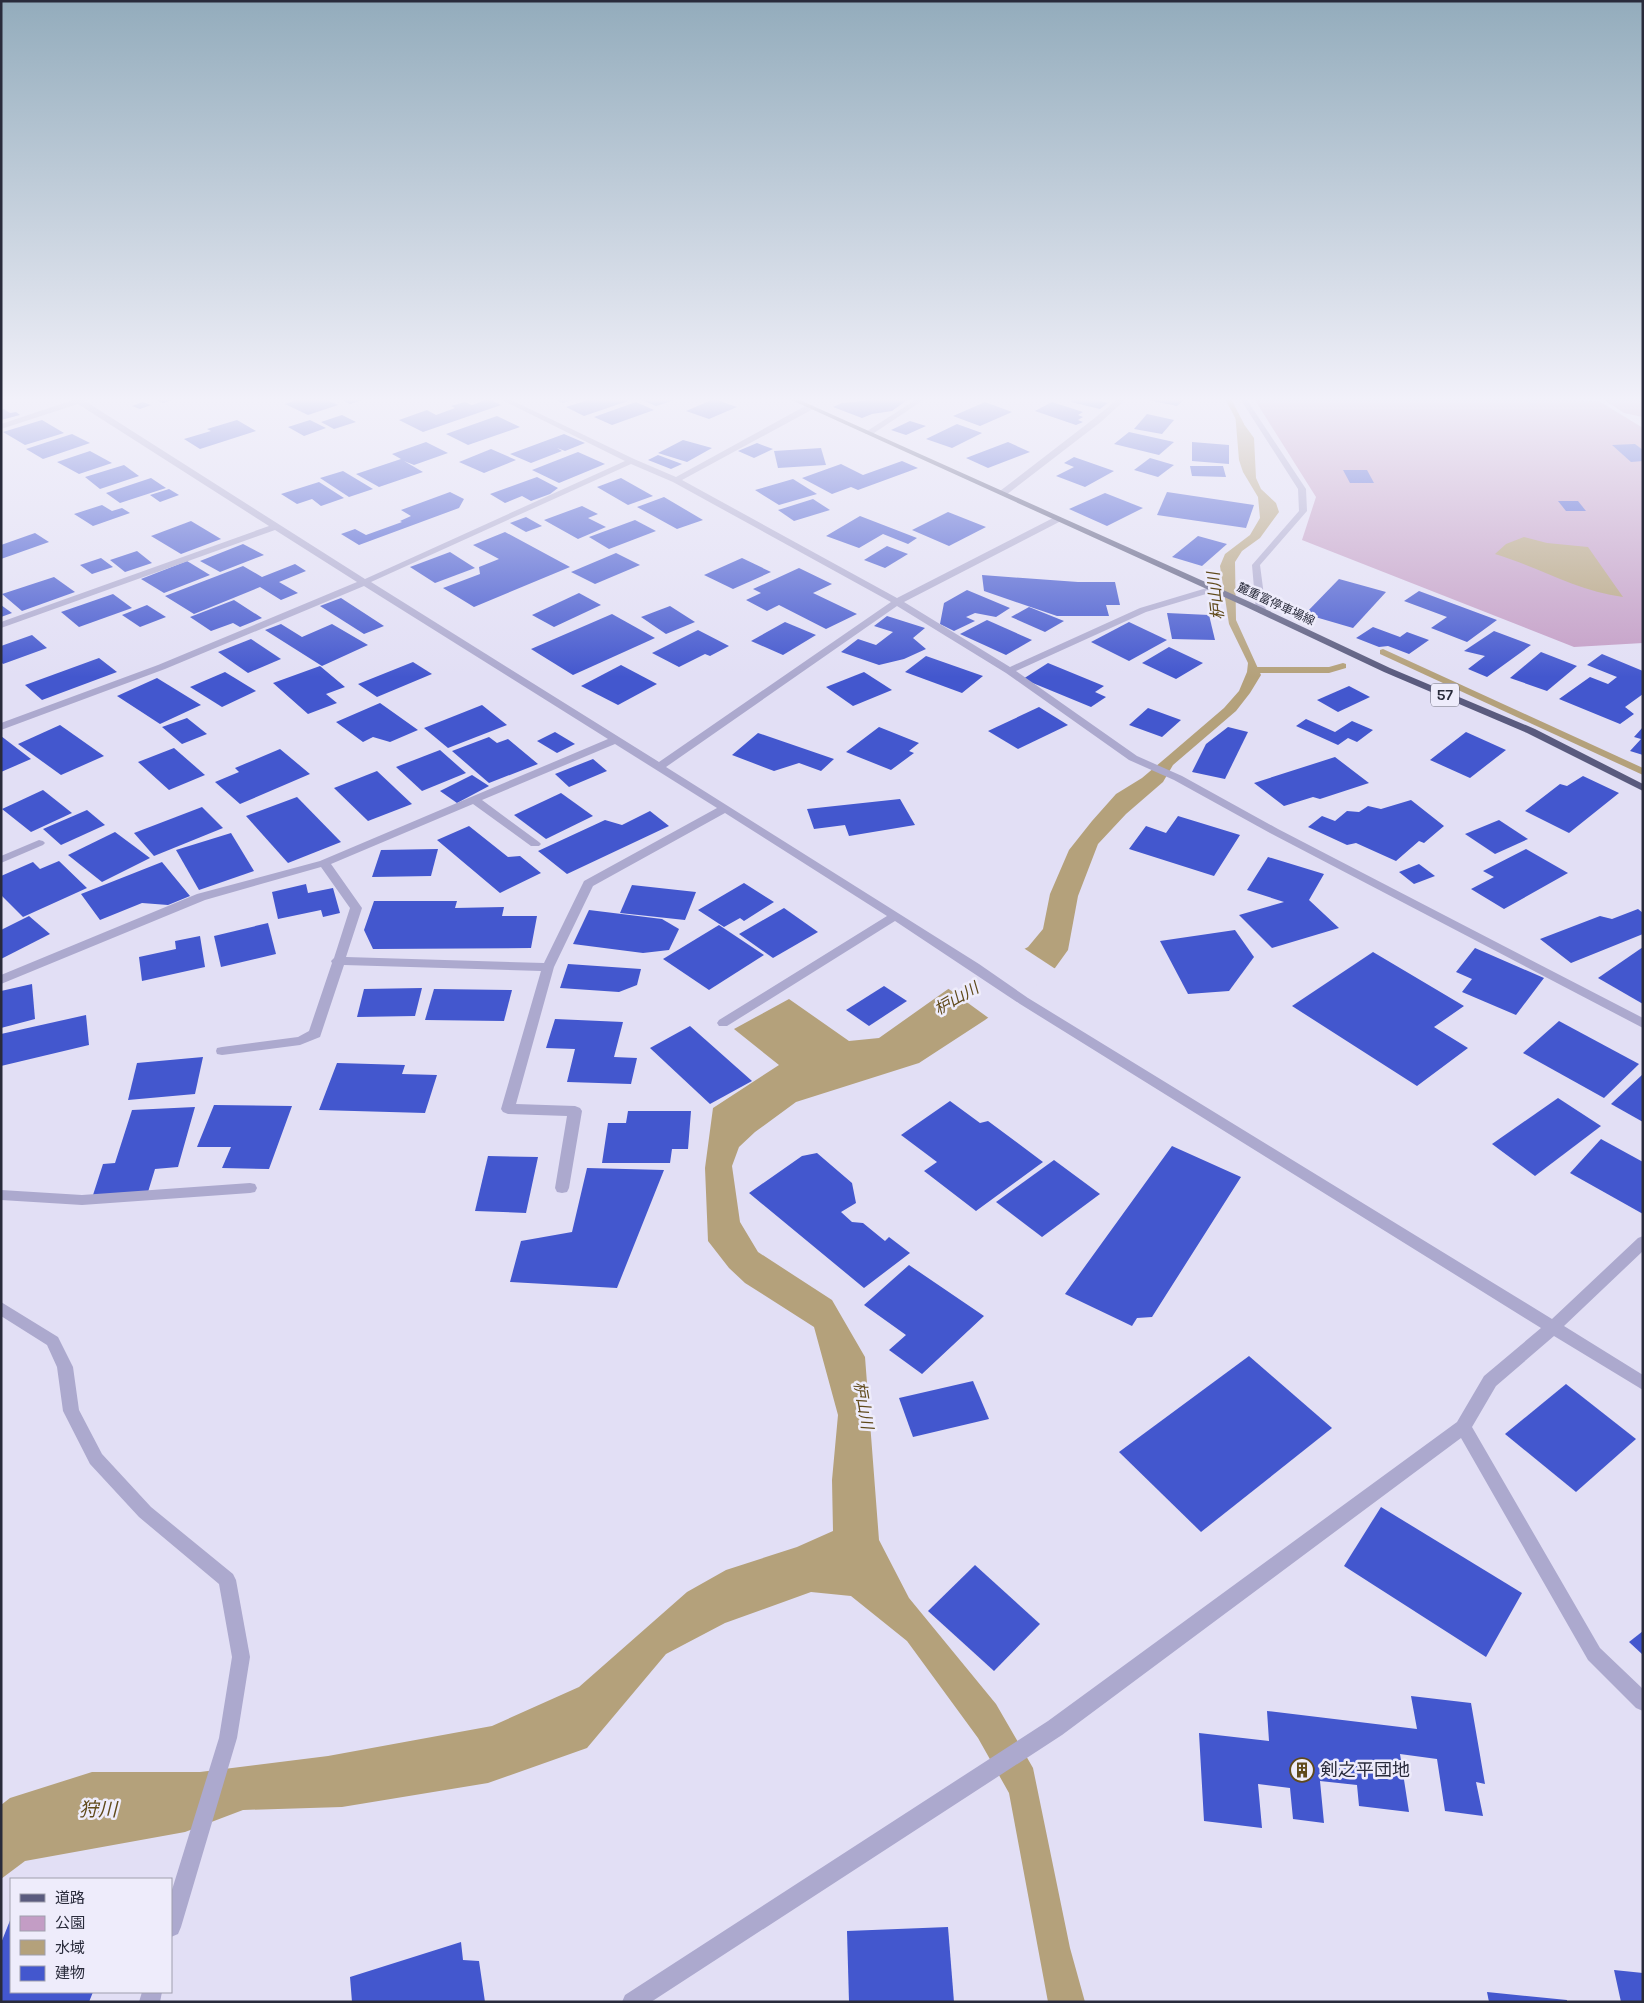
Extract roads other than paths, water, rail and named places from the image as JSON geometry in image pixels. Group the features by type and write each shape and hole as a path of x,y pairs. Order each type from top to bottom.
{"main road":[{"name":"麓重富停車場線","path":"997,490 1387,670 1531,731 1643,788"}],"street":[{"path":"220,490 895,916 1024,1001 1643,1383"},
{"path":"1,727 202,649 364,582 476,534 568,490"},
{"path":"695,490 896,602 1009,671 1140,761 1178,778 1274,831 1643,1024"},
{"path":"1003,493 1006,490"},
{"path":"1261,611 1256,565 1303,510 1302,490"},
{"path":"659,767 896,602 1058,519"},
{"path":"1,625 276,526"},
{"path":"1009,671 1144,610 1213,589"},
{"path":"1,980 202,897 324,863 616,740"},
{"path":"474,800 536,844"},
{"path":"562,1188 575,1112 508,1109 548,967 588,884 725,808"},
{"path":"1,860 39,843"},
{"path":"222,1051 300,1040 315,1034 356,908 324,863"},
{"path":"723,1023 895,916"},
{"path":"338,962 548,967"},
{"path":"1,1195 82,1200 250,1188"},
{"path":"632,2002 1055,1728 1463,1427 1490,1381 1553,1327 1643,1242"},
{"path":"1,1308 53,1341 65,1367 70,1410 96,1459 146,1512 226,1580 241,1657 228,1738 172,1924"},
{"path":"1463,1427 1594,1654 1643,1702"}],"water":[{"path":"1254,490 1263,490 1276,503 1279,512 1260,538 1242,551 1235,562 1236,620 1261,675 1236,711 1173,765 1163,782 1126,814 1098,844 1078,896 1068,950 1055,968 985,1020 919,1063 796,1102 755,1132 739,1147 732,1166 740,1222 758,1252 832,1300 865,1357 879,1540 909,1598 996,1704 1033,1768 1070,1948 1085,2002 1048,2002 1009,1793 978,1738 907,1641 851,1596 811,1592 725,1623 666,1654 587,1748 488,1783 342,1807 243,1810 185,1832 25,1861 1,1879 1,1805 10,1798 92,1772 200,1772 328,1756 492,1726 579,1687 687,1592 726,1570 797,1547 833,1531 832,1480 838,1415 814,1327 745,1283 729,1268 708,1241 705,1168 713,1108 779,1065 734,1029 789,999 849,1041 879,1038 951,987 1028,947 1043,929 1050,894 1069,850 1092,821 1116,794 1142,778 1224,708 1239,691 1247,672 1248,663 1229,624 1220,566 1225,554 1250,535 1260,518 1258,497"},
{"path":"1524,537 1547,543 1588,547 1623,597 1590,590 1495,554 1506,544"}],"waterway":[{"path":"1383,652 1643,772"},
{"path":"1252,670 1329,670 1343,666"}],"place":[{"name":"剣之平団地","path":"1302,1770"}],"water label":[{"name":"枦山川","path":"1215,596"},
{"name":"枦山川","path":"956,998"},
{"name":"枦山川","path":"864,1405"},
{"name":"狩川","path":"98,1809"}]}
